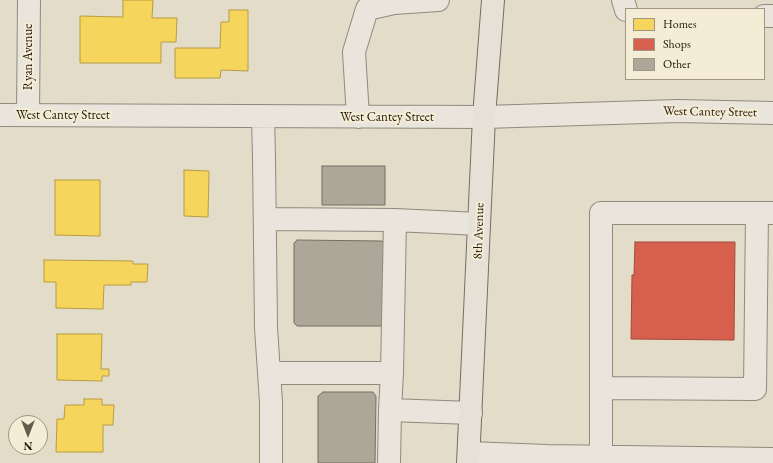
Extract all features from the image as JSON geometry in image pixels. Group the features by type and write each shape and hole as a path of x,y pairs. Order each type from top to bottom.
{"main road":[{"name":"8th Avenue","path":"469,458 484,117 493,0"}],"street":[{"name":"Ryan Avenue","path":"28,115 29,0"},
{"path":"358,117 354,52 367,9 394,3 438,0"},
{"name":"West Cantey Street","path":"0,115 484,117 678,111 773,113"},
{"path":"262,116 266,328 271,402 271,463"},
{"path":"601,388 756,388 765,213 601,213 601,388 601,456"},
{"path":"265,219 395,220 479,224"},
{"path":"389,463 395,220"},
{"path":"269,373 392,373"},
{"path":"390,410 471,412"},
{"path":"469,458 558,459 601,456 773,459"}],"building: Homes":[{"path":"123,0 153,0 152,18 177,18 176,42 161,42 161,63 80,63 80,16 123,17"},
{"path":"229,10 248,10 248,71 221,70 220,78 175,78 175,48 220,48 221,22 229,22"},
{"path":"184,170 209,171 208,217 184,216"},
{"path":"55,180 100,180 100,236 55,235"},
{"path":"44,260 133,261 133,264 148,264 147,282 131,282 131,285 104,285 103,309 56,308 56,282 44,282"},
{"path":"57,334 102,334 101,369 109,369 109,376 102,376 102,381 57,380"},
{"path":"84,399 102,399 102,405 114,405 113,425 103,425 103,452 56,452 57,419 64,419 65,405 84,405"}],"building: Shops":[{"path":"635,242 735,242 734,340 631,339 632,275 634,275"}],"building: Other":[{"path":"322,166 385,166 385,205 322,205"},
{"path":"297,240 382,241 386,245 386,323 382,326 297,326 294,323 294,243"},
{"path":"323,392 373,392 376,396 375,463 318,463 318,396"}]}
